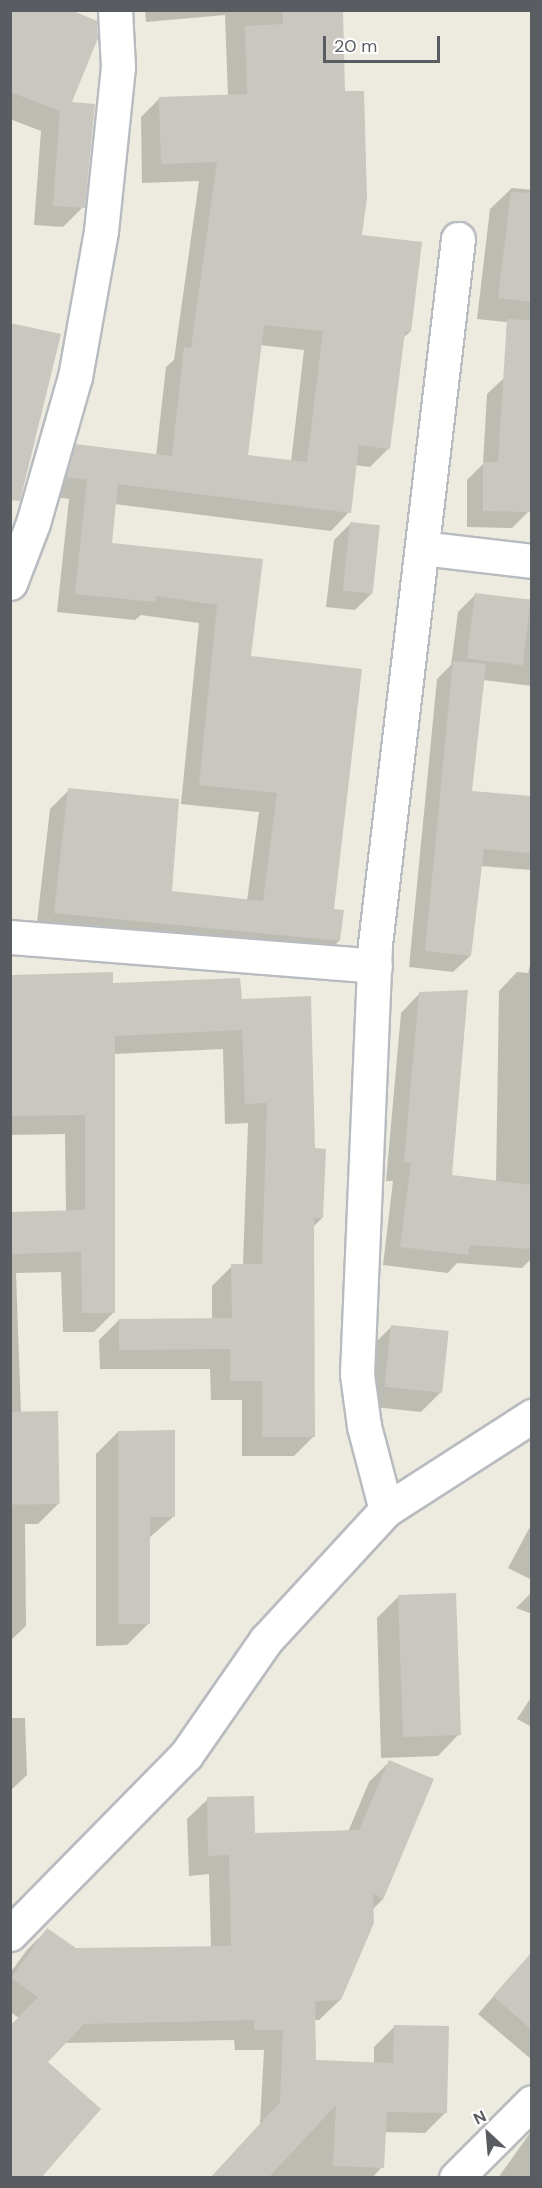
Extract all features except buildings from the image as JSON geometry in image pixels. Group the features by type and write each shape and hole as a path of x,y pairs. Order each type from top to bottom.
{"street":[{"path":"10,583 22,521 75,377 101,231 118,67 115,10"},
{"path":"386,1510 364,1426 357,1374 375,966 458,239"},
{"path":"422,548 531,561"},
{"path":"10,938 375,966"},
{"path":"10,1934 186,1755 266,1640 386,1510 531,1416"},
{"path":"456,2178 531,2102"}]}
